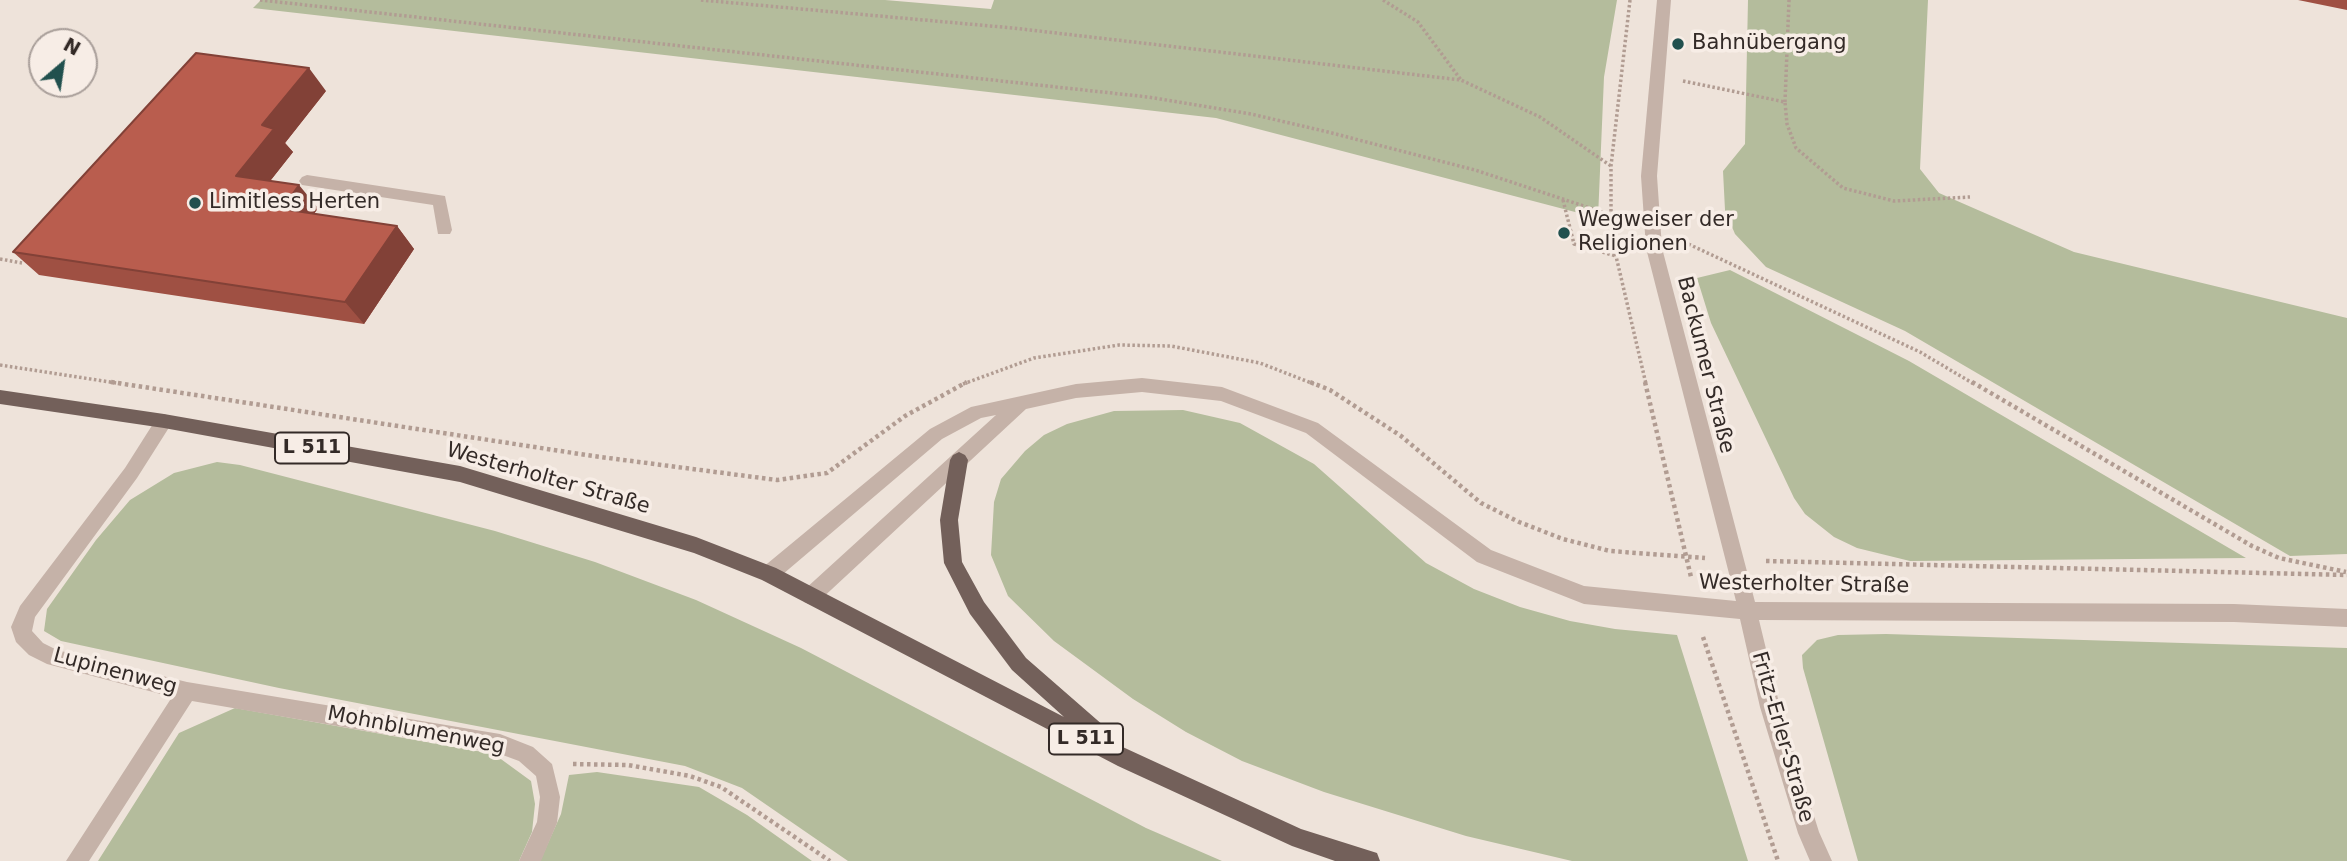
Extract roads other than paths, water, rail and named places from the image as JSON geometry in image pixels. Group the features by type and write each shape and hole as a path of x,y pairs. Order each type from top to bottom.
{"main road":[{"name":"Westerholter Straße","path":"0,397 164,421 460,474 696,545 769,574"},
{"path":"959,460 949,520 953,563 977,608 1019,664 1125,759"},
{"name":"L 511","path":"769,574 1125,759 1298,839 1369,861"}],"street":[{"name":"Backumer Straße","path":"1664,0 1649,176 1654,248 1748,611"},
{"path":"307,181 440,200 444,230"},
{"name":"Westerholter Straße","path":"769,574 936,434 977,412 1024,401 1142,385 1222,394 1312,428 1484,555 1532,577 1584,596 1748,611 2221,612 2347,618"},
{"path":"811,596 1024,401"},
{"name":"Lupinenweg","path":"77,861 187,691 54,658 36,649 23,636 20,627 27,612 131,473 164,421"},
{"name":"Fritz-Erler-Straße","path":"1748,611 1770,708 1809,833 1821,861"},
{"name":"Mohnblumenweg","path":"187,691 500,744 526,754 545,771 551,797 547,823 530,861"}],"place":[{"name":"Bahnübergang","path":"1678,44"},
{"name":"Limitless Herten","path":"195,203"},
{"name":"Wegweiser der Religionen","path":"1564,233"}]}
